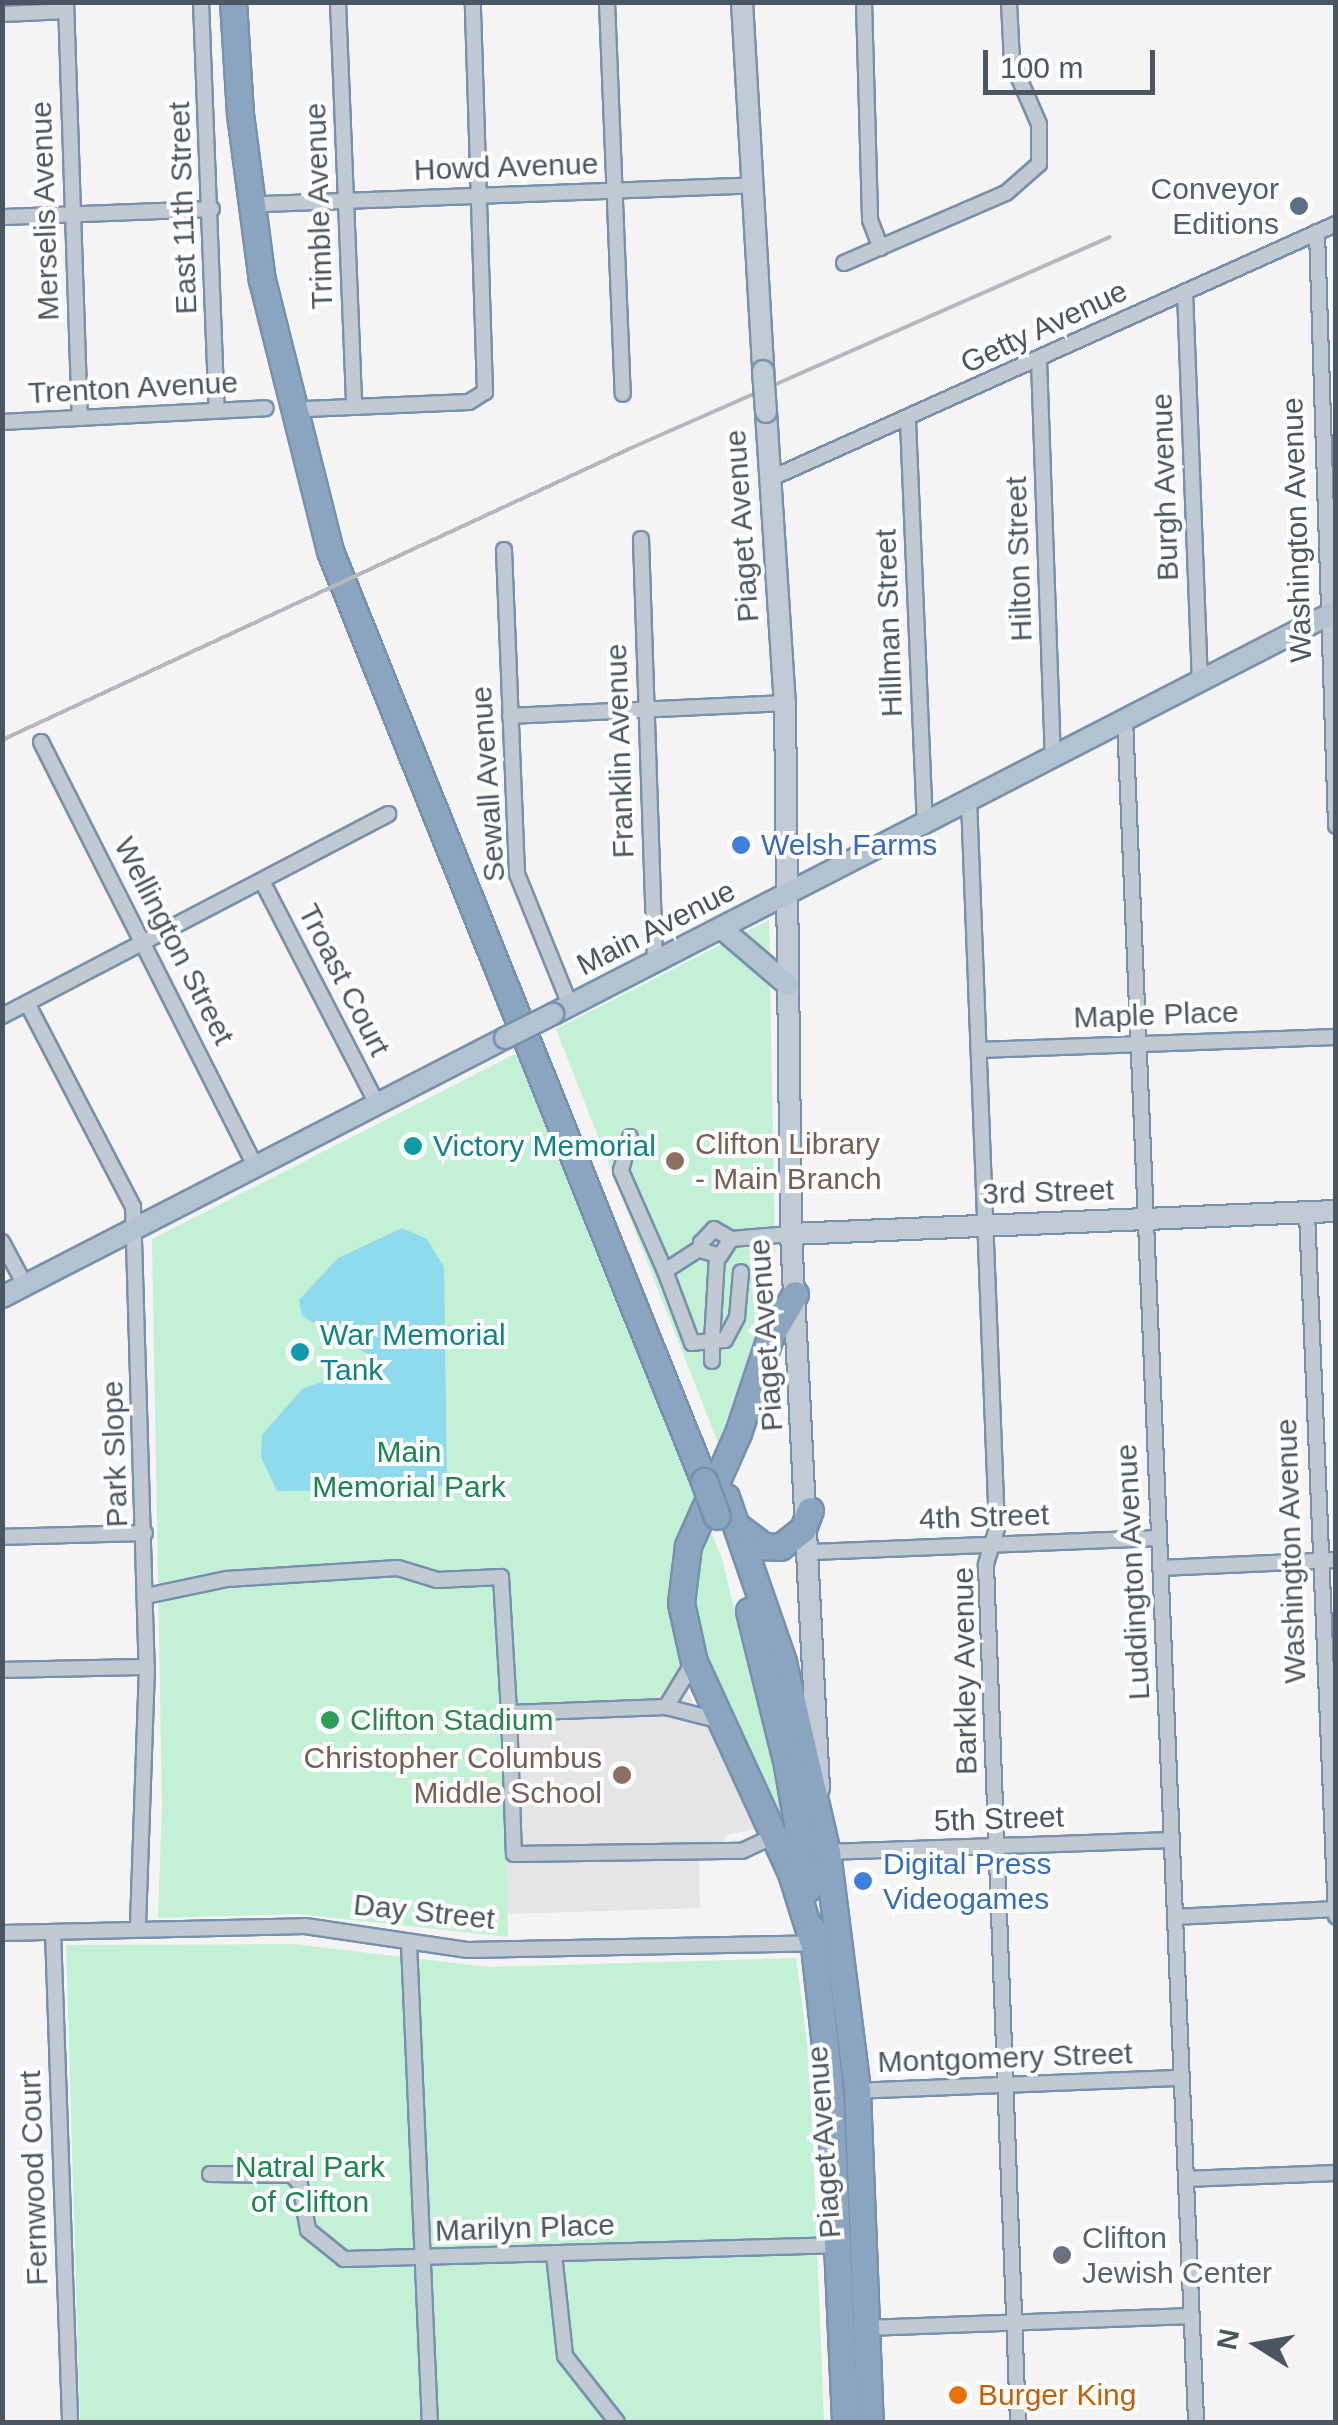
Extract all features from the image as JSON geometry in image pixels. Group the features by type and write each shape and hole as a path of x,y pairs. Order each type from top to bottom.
{"highway":[{"path":"233,2 250,201 299,414 367,610 782,1662 819,1810"},
{"path":"248,2 265,204 299,414"},
{"path":"266,408 299,414"},
{"path":"788,1302 738,1434 688,1546 681,1603 694,1662 774,1836 813,1943"},
{"path":"726,1513 764,1546 780,1547 803,1529 810,1510"},
{"path":"726,1513 787,1765 812,1849 828,1852"},
{"name":"Piaget Avenue","path":"787,1765 830,2090 844,2422"},
{"name":"Piaget Avenue","path":"819,1810 828,1852 857,2091 870,2422"}],"main road":[{"name":"Main Avenue","path":"2,1297 1333,612"},
{"path":"720,928 788,985"}],"street":[{"name":"East 11th Street","path":"201,2 217,411"},
{"name":"Trimble Avenue","path":"338,2 354,407"},
{"path":"299,414 354,407 469,402 484,392 473,2"},
{"path":"607,2 623,394"},
{"name":"Piaget Avenue","path":"742,2 749,185 774,476 785,703 791,1234 788,1302 810,1510 819,1810"},
{"path":"864,2 870,220 881,248"},
{"path":"844,263 1018,186 1040,164 1039,124 1012,62 1009,2"},
{"path":"2,14 66,7"},
{"name":"Merselis Avenue","path":"66,7 80,418"},
{"name":"Howd Avenue","path":"265,204 749,185"},
{"path":"2,218 212,209"},
{"name":"Getty Avenue","path":"774,476 908,421 1336,224"},
{"name":"Washington Avenue","path":"1317,232 1333,612 1336,826"},
{"name":"Burgh Avenue","path":"1185,292 1200,680"},
{"name":"Hilton Street","path":"1040,360 1053,756"},
{"name":"Trenton Avenue","path":"2,422 266,408"},
{"name":"Hillman Street","path":"908,421 925,822"},
{"name":"Franklin Avenue","path":"641,539 655,962"},
{"name":"Sewall Avenue","path":"504,550 518,874 561,1010"},
{"path":"510,716 785,703"},
{"name":"Luddington Avenue","path":"1125,718 1196,2422"},
{"name":"Wellington Street","path":"42,742 255,1166"},
{"name":"Barkley Avenue","path":"969,800 997,1528 986,1565 1018,2422"},
{"path":"2,1016 388,814"},
{"name":"Troast Court","path":"262,880 377,1104"},
{"name":"Park Slope","path":"26,1003 134,1207 147,1667 138,1930"},
{"name":"Maple Place","path":"979,1050 1336,1036"},
{"path":"630,1138 621,1171 692,1343 725,1340 737,1317 742,1272"},
{"path":"1307,1213 1336,1211"},
{"name":"Washington Avenue","path":"1307,1213 1328,1560 1335,1911"},
{"name":"3rd Street","path":"791,1234 1307,1213"},
{"path":"665,1271 702,1247 709,1229 731,1239 791,1234"},
{"path":"712,1361 717,1256 731,1239"},
{"path":"2,1242 25,1285"},
{"path":"702,1247 717,1256"},
{"path":"2,1538 146,1532"},
{"name":"4th Street","path":"812,1552 1159,1538"},
{"path":"1160,1568 1328,1560"},
{"path":"146,1596 227,1580 398,1568 437,1580 500,1577 514,1854 742,1851 774,1836"},
{"path":"666,1706 694,1662"},
{"path":"2,1670 147,1667"},
{"path":"509,1712 666,1706 721,1722"},
{"name":"5th Street","path":"828,1852 1172,1840"},
{"path":"1176,1917 1335,1911"},
{"name":"Day Street","path":"2,1933 304,1926 468,1950 839,1942"},
{"name":"Fernwood Court","path":"53,1932 70,2422"},
{"path":"409,1944 430,2422"},
{"name":"Montgomery Street","path":"830,2090 1182,2078"},
{"path":"1186,2179 1336,2173"},
{"name":"Marilyn Place","path":"210,2174 292,2175 300,2184 308,2230 338,2258 836,2246"},
{"path":"554,2254 565,2356 617,2422"},
{"path":"866,2328 1192,2316"}],"shaded area":[{"name":"Christopher Columbus Middle School","path":"680,1672 700,1719 719,1732 760,1828 726,1835 720,1859 699,1859 700,1908 507,1914 504,1706 649,1700"}],"green space":[{"path":"769,920 775,1251 767,1303 720,1448 556,1029"},
{"name":"Main Memorial Park","path":"517,1053 697,1501 669,1587 680,1672 670,1689 649,1700 504,1707 508,1937 298,1914 158,1918 162,1807 152,1239"},
{"path":"708,1524 722,1559 788,1829 703,1646 691,1600"},
{"name":"Natral Park of Clifton","path":"293,1944 488,1967 796,1958 810,2066 824,2422 80,2422 66,1945"}],"water":[{"path":"402,1228 427,1239 444,1267 447,1479 442,1486 413,1489 277,1491 261,1457 262,1435 302,1389 360,1368 371,1356 302,1316 299,1300 338,1258"}],"railway":[{"path":"2,740 631,448 1110,237"}],"place":[{"name":"Conveyor Editions","path":"1299,206"},
{"name":"Welsh Farms","path":"741,845"},
{"name":"Victory Memorial","path":"413,1146"},
{"name":"Clifton Library - Main Branch","path":"675,1161"},
{"name":"War Memorial Tank","path":"300,1352"},
{"name":"Clifton Stadium","path":"330,1720"},
{"name":"Christopher Columbus Middle School","path":"622,1775"},
{"name":"Digital Press Videogames","path":"863,1881"},
{"name":"Clifton Jewish Center","path":"1062,2255"},
{"name":"Burger King","path":"958,2395"}]}
